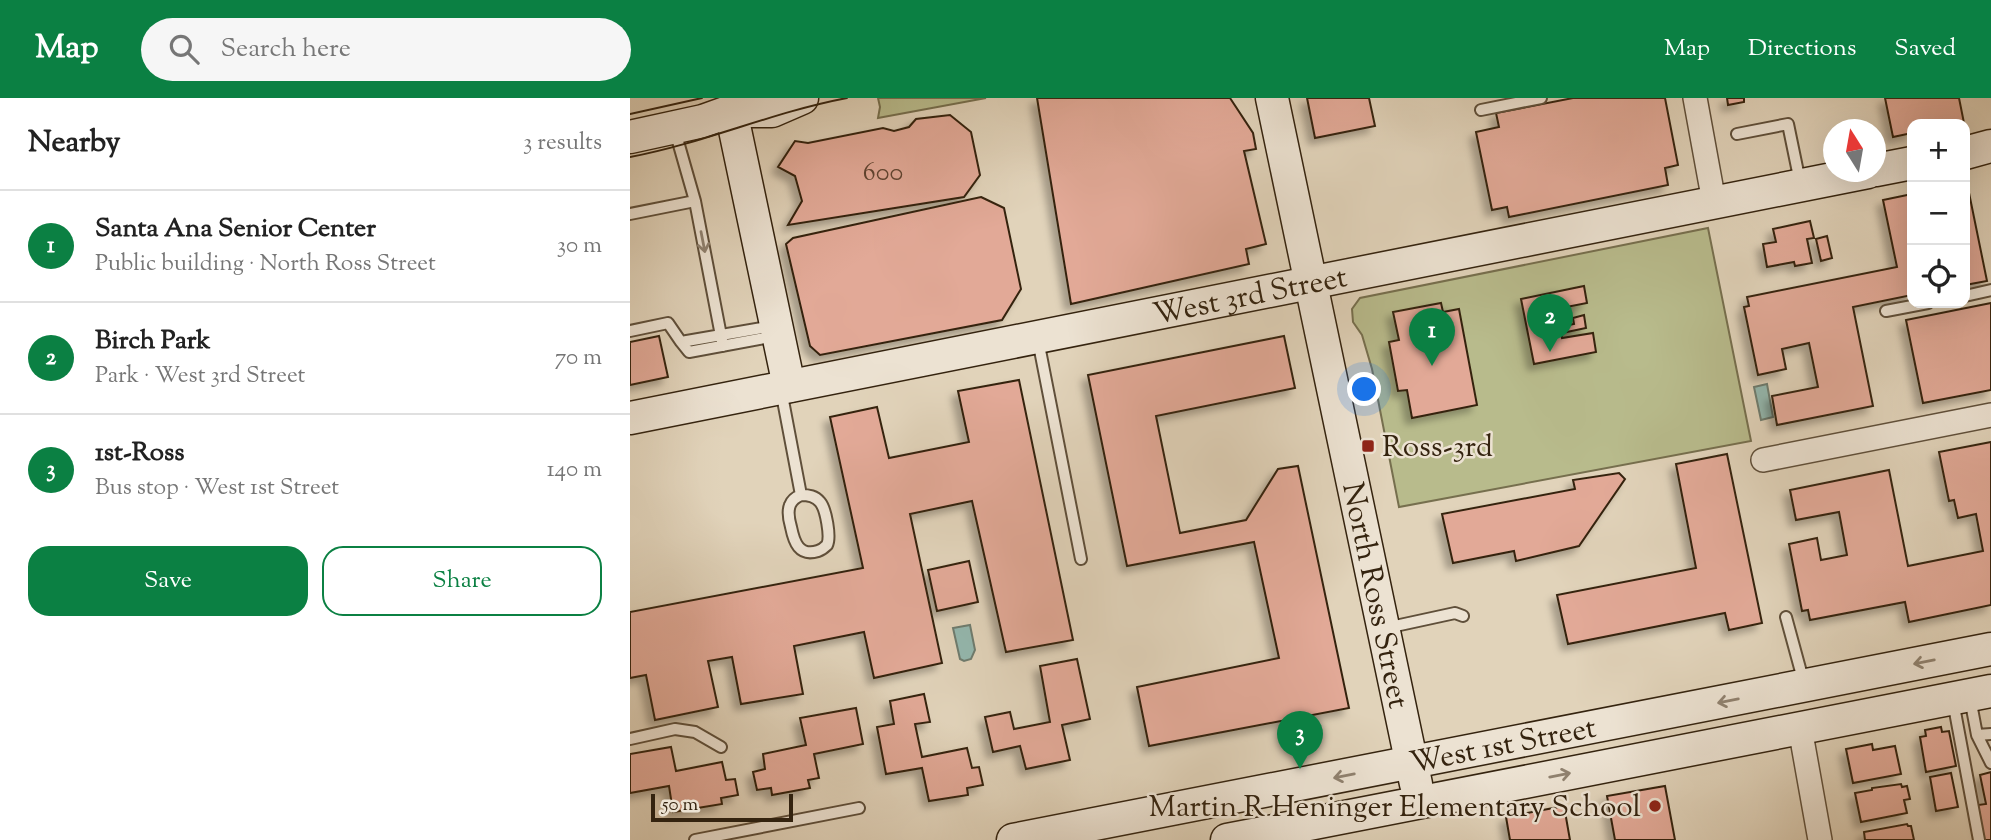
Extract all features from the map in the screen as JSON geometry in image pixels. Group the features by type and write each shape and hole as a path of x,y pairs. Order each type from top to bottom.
{"street":[{"path":"630,137 703,121 739,105 772,111 802,98"},
{"name":"North Ross Street","path":"1272,98 1421,802"},
{"path":"1695,98 1714,202"},
{"path":"739,105 785,387"},
{"path":"1970,152 1991,146"},
{"path":"1886,168 1907,164"},
{"name":"West 3rd Street","path":"630,418 1823,181"},
{"path":"1763,460 1991,415"},
{"name":"West 1st Street","path":"1013,840 1991,649"},
{"name":"West 1st Street","path":"1227,840 1971,695"},
{"path":"1800,728 1821,840"}],"lane":[{"path":"1482,110 1541,98"},
{"path":"1737,134 1788,124 1801,185"},
{"path":"674,128 695,201 722,340"},
{"path":"630,214 695,201"},
{"path":"1970,295 1991,290"},
{"path":"1886,311 1907,307"},
{"path":"630,331 668,323 681,342 722,340 777,330"},
{"path":"1037,338 1081,559"},
{"path":"785,387 801,495"},
{"path":"801,495 811,495 819,500 829,534 827,544 821,550 809,553 800,550 794,542 788,514 794,498 801,495"},
{"path":"1383,628 1455,613 1464,616"},
{"path":"1786,617 1804,686"},
{"path":"1971,695 1977,735 1991,763"},
{"path":"1971,695 1979,840"},
{"path":"630,739 675,729 695,732 722,747"},
{"path":"1977,735 1991,734"},
{"path":"1977,735 1991,745"},
{"path":"695,840 755,834 859,808"}],"green space":[{"path":"878,98 986,98 878,118"},
{"path":"1708,228 1751,441 1399,507 1372,369 1362,335 1353,322 1352,309 1360,298"}],"water":[{"path":"1767,384 1773,417 1761,420 1754,387"},
{"path":"970,625 975,650 971,659 964,661 960,659 953,628"}],"building":[{"path":"1037,98 1230,98 1253,133 1256,149 1244,151 1266,244 1246,249 1249,264 1071,304"},
{"path":"1307,98 1369,98 1375,126 1315,138"},
{"path":"1573,98 1665,98 1678,165 1665,168 1668,185 1509,217 1507,207 1492,210 1476,132 1499,127 1496,113"},
{"path":"1727,98 1744,98 1744,102 1728,105"},
{"path":"1885,98 1959,98 1963,119 1907,119 1907,134 1893,137"},
{"path":"950,115 971,132 980,175 964,197 788,225 802,201 795,176 778,167 795,141 808,143 883,128 894,131 909,127 916,119"},
{"path":"1907,195 1907,296 1853,307 1873,406 1777,425 1772,396 1818,387 1809,343 1782,349 1786,369 1758,375 1744,307 1749,306 1747,297 1897,267 1883,200"},
{"path":"981,197 1004,208 1021,289 1002,320 820,355 810,346 786,244 793,238"},
{"path":"1970,198 1987,281 1970,284"},
{"path":"1810,221 1814,238 1807,239 1812,263 1795,266 1794,262 1767,267 1763,244 1776,242 1773,229"},
{"path":"1827,236 1832,258 1821,261 1816,239"},
{"path":"1584,286 1587,303 1556,309 1562,338 1593,333 1596,352 1534,364 1521,299"},
{"path":"1441,303 1443,312 1459,309 1477,405 1412,418 1407,390 1398,391 1389,342 1399,340 1393,312"},
{"path":"1991,303 1991,390 1923,403 1906,320"},
{"path":"1557,309 1561,309 1564,326 1574,324 1573,318 1584,315 1586,328 1562,333"},
{"path":"659,336 668,377 630,385 630,342"},
{"path":"1284,336 1295,388 1156,416 1180,533 1246,520 1278,469 1298,466 1349,708 1149,746 1137,687 1279,658 1254,542 1127,566 1088,375"},
{"path":"1019,380 1073,640 1006,652 972,501 910,514 942,663 874,678 864,632 794,646 803,694 741,704 732,657 708,661 718,707 655,720 646,675 630,678 630,612 863,568 830,417 877,407 889,458 969,442 958,391"},
{"path":"1991,442 1991,605 1909,622 1905,602 1810,620 1808,610 1802,611 1789,544 1817,538 1821,560 1847,555 1839,512 1796,520 1790,490 1889,470 1908,566 1983,551 1976,514 1958,518 1954,500 1949,501 1939,452"},
{"path":"1727,454 1762,623 1729,630 1725,613 1568,644 1557,595 1696,568 1676,464"},
{"path":"1619,473 1625,479 1579,546 1516,561 1514,551 1453,563 1442,514 1575,489 1573,480"},
{"path":"969,561 978,602 937,611 928,570"},
{"path":"1077,659 1090,719 1062,725 1070,760 1026,769 1020,746 993,752 985,717 1010,712 1014,729 1050,722 1040,666"},
{"path":"924,694 930,722 915,724 922,757 967,748 972,768 979,767 983,785 967,788 968,795 929,801 922,768 886,774 877,727 894,724 890,701"},
{"path":"856,708 863,744 814,754 819,778 808,780 810,788 772,795 771,788 757,790 753,772 765,769 763,754 806,745 800,718"},
{"path":"1941,727 1942,732 1949,731 1956,766 1926,772 1920,737 1926,736 1925,730"},
{"path":"1872,744 1873,750 1895,746 1901,774 1853,783 1846,749"},
{"path":"671,747 676,771 722,762 726,780 735,779 738,795 721,798 722,804 673,812 669,786 630,793 630,754"},
{"path":"1991,772 1991,840 1984,840 1978,805 1986,804 1980,775"},
{"path":"1951,773 1958,807 1936,811 1930,777"},
{"path":"1901,784 1902,787 1907,786 1910,799 1904,800 1907,813 1861,822 1855,793"},
{"path":"1665,786 1675,840 1615,840 1607,796"},
{"path":"1564,806 1570,840 1510,840 1506,817"},
{"path":"1907,824 1911,826 1914,840 1865,840 1864,832"}],"tram line":[{"path":"630,114 702,98"},
{"path":"630,157 847,98"}],"place":[{"name":"Birch Park","path":"1550,352"},
{"name":"Santa Ana Senior Center","path":"1432,366"},
{"name":"Ross-3rd","path":"1368,446"},
{"name":"1st-Ross","path":"1300,769"},
{"name":"Martin R Heninger Elementary School","path":"1655,806"}]}
